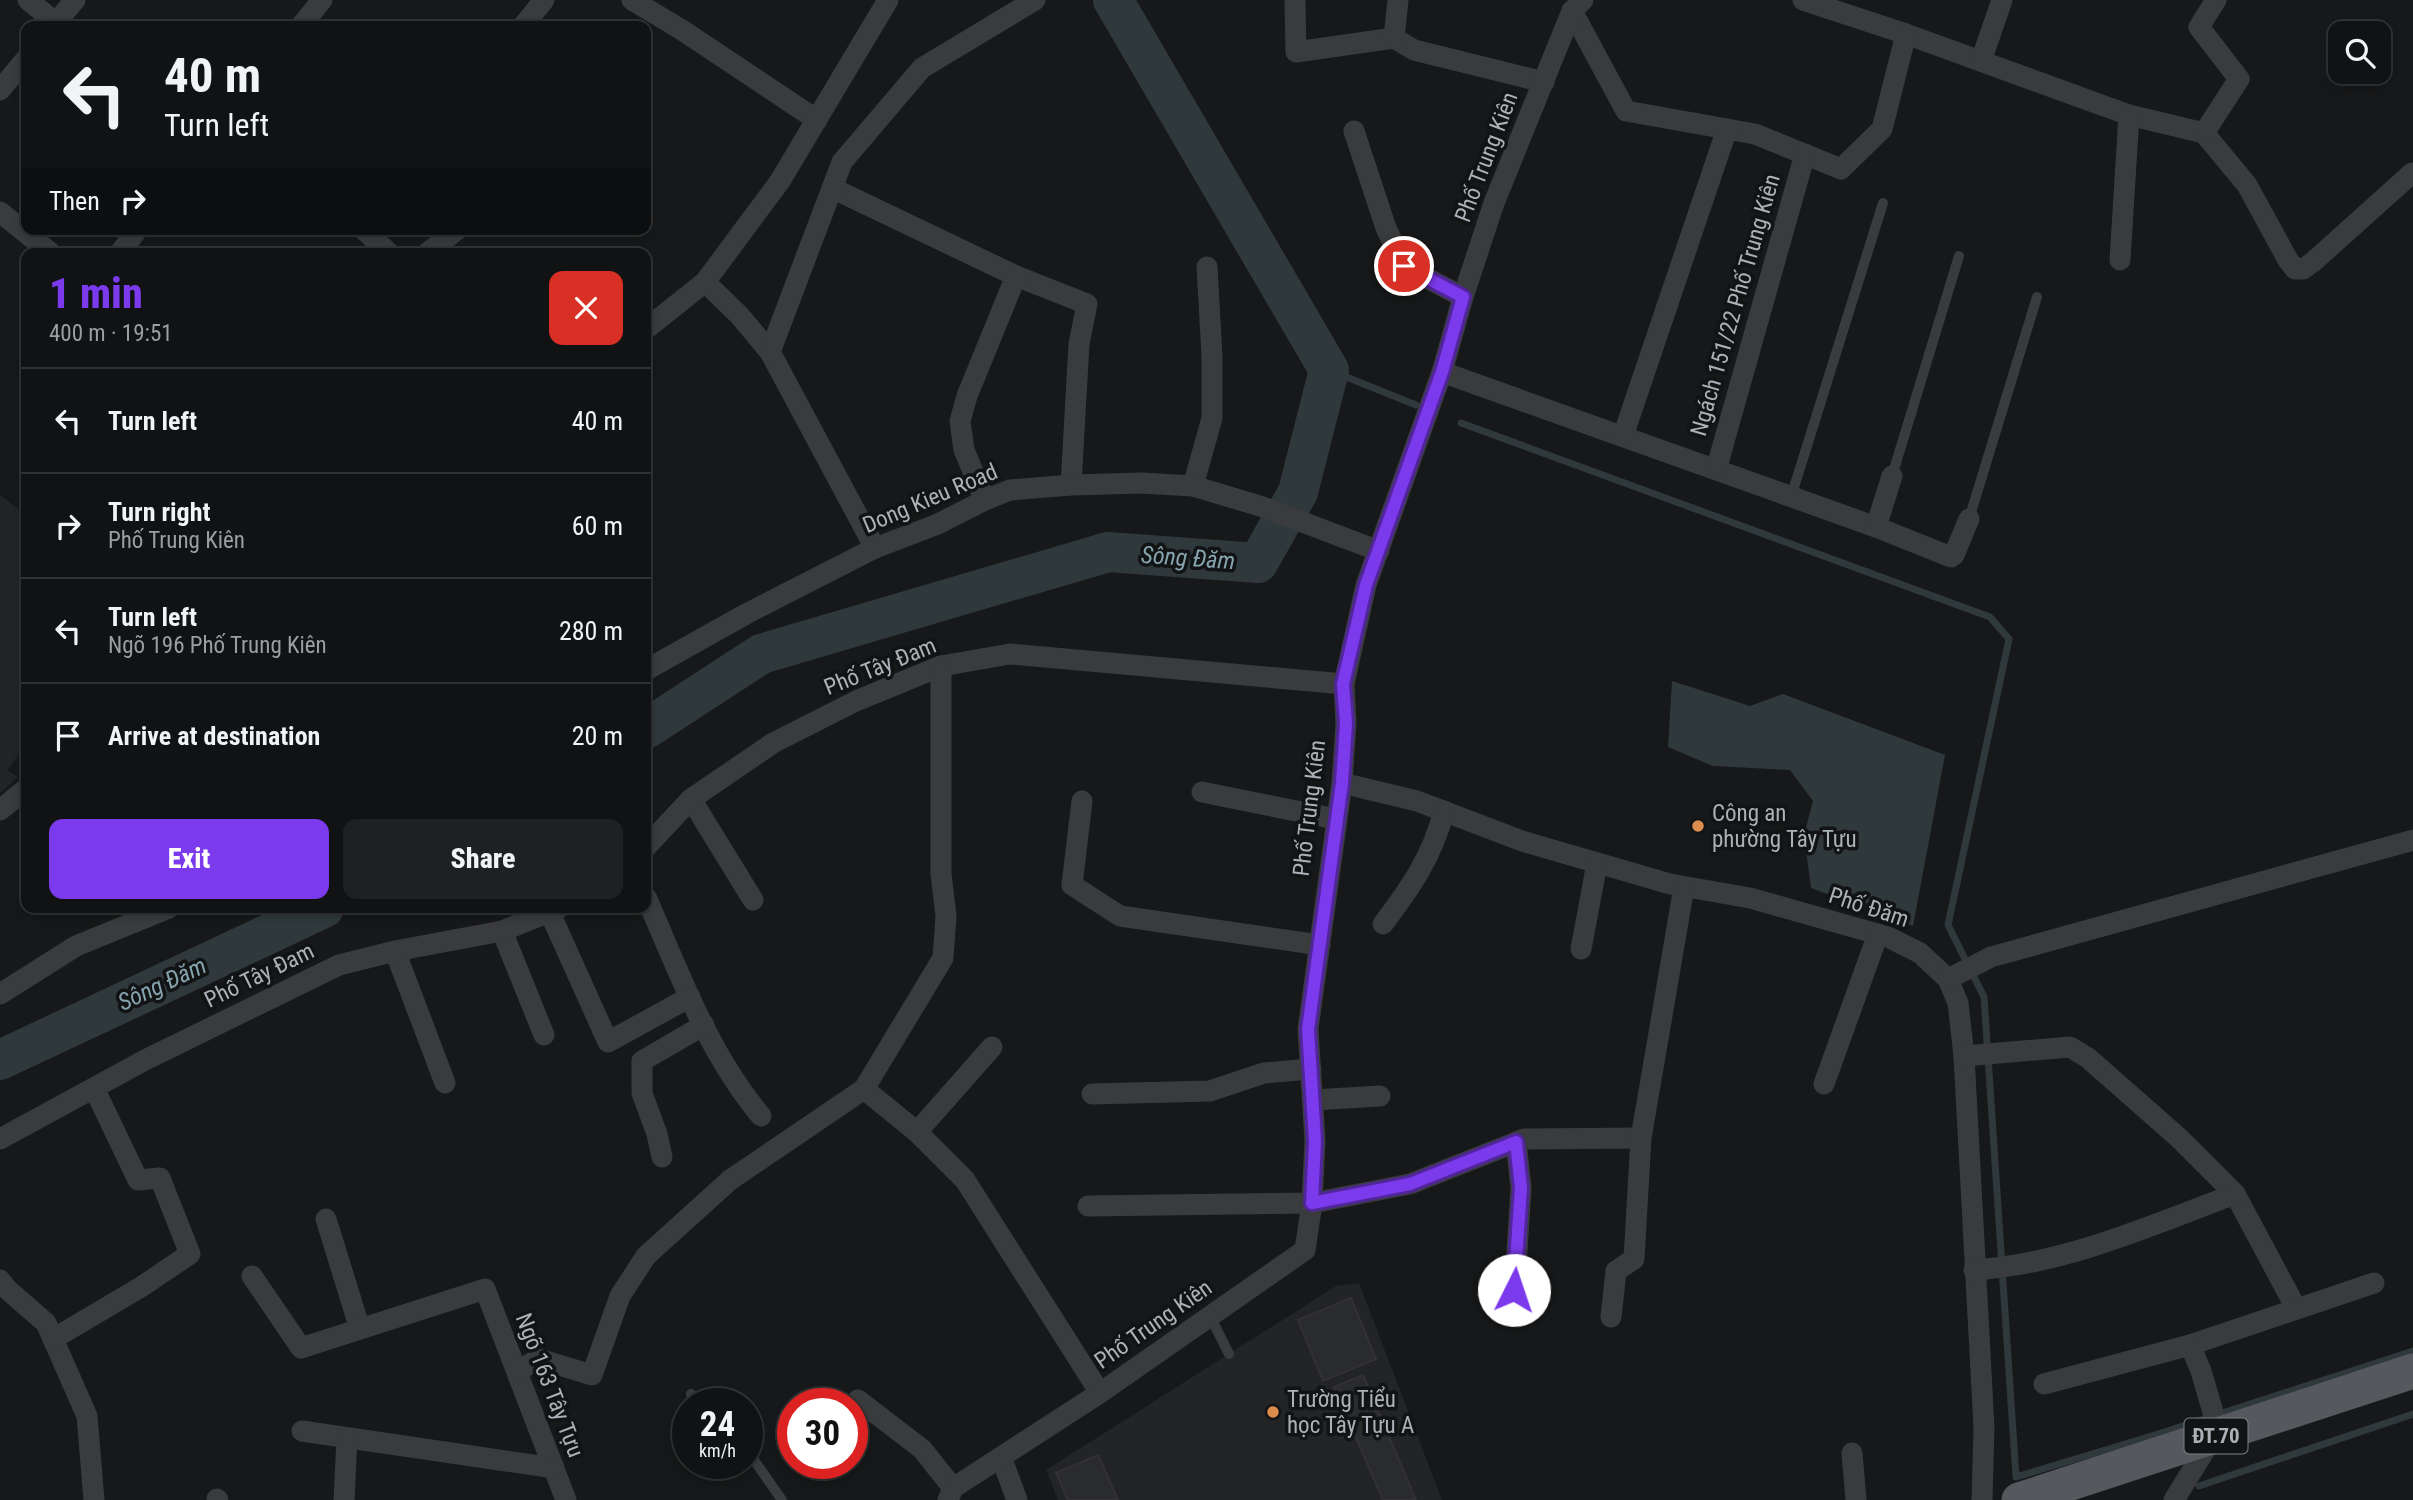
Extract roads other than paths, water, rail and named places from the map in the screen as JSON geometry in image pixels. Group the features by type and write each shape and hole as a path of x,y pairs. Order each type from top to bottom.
{"main road":[{"name":"ĐT.70","path":"2019,1500 2215,1431 2413,1371"}],"street":[{"path":"28,0 50,21"},
{"path":"57,21 75,0"},
{"path":"305,21 322,0"},
{"path":"527,21 544,0"},
{"path":"651,325 705,282 780,181 888,0"},
{"path":"770,352 842,162 922,68 1035,0"},
{"path":"1295,0 1296,52 1394,38 1414,50 1544,82"},
{"path":"1394,38 1398,0"},
{"path":"1803,0 1844,6 1906,34 2129,115 2204,133 2247,185 2295,269 2303,269 2313,262 2412,173"},
{"path":"1981,61 2002,0"},
{"path":"2204,133 2239,79 2199,27 2216,0"},
{"path":"1578,6 1626,111 1755,134 1841,169 1882,130 1906,34"},
{"name":"Phố Trung Kiên","path":"950,1494 1304,1250 1312,1203 1315,1141 1308,1029 1342,783 1346,723 1343,684 1366,585 1441,376 1463,297 1494,203 1578,6"},
{"path":"637,12 693,38 817,121"},
{"path":"0,90 21,65"},
{"path":"2120,260 2129,115"},
{"path":"1623,436 1727,129"},
{"path":"1354,131 1386,228 1404,266 1463,297"},
{"name":"Ngách 151/22 Phố Trung Kiên","path":"1716,470 1805,154"},
{"path":"832,188 1016,276 1087,304 1079,345 1071,485"},
{"path":"0,212 21,229"},
{"path":"28,235 45,248"},
{"path":"369,235 384,248"},
{"path":"433,248 450,235"},
{"path":"1193,486 1212,418 1207,267"},
{"path":"985,500 964,450 960,421 967,396 1016,276"},
{"path":"705,282 740,316 770,352 875,548"},
{"path":"1441,376 1623,436 1876,527 1951,557 1969,519"},
{"path":"1876,527 1892,476"},
{"name":"Dong Kieu Road","path":"651,667 746,614 875,548 938,524 985,500 1010,491 1071,485 1141,483 1193,486 1260,506 1379,551"},
{"name":"Phố Tây Đam","path":"651,842 691,799 773,743 856,701 941,666 1010,654 1343,684"},
{"path":"517,1371 539,1359 592,1375 620,1296 646,1256 730,1180 864,1089 943,958 946,916 941,874 941,666"},
{"name":"Phố Đăm","path":"1342,783 1417,801 1522,841 1597,863 1684,887 1750,898 1878,934 1920,953 1952,976 1968,1056 1984,1427 1982,1500"},
{"path":"1202,792 1336,819"},
{"path":"0,810 21,793"},
{"path":"691,799 753,900"},
{"path":"1082,801 1072,885 1084,895 1120,916 1320,945"},
{"path":"1383,924 1418,877 1437,838 1444,811"},
{"path":"1952,976 1991,957 2413,840"},
{"path":"1581,949 1597,863"},
{"path":"1611,1317 1616,1271 1634,1259 1641,1138 1684,887"},
{"path":"651,908 704,1025 743,1094 761,1116"},
{"path":"0,994 76,946 157,913"},
{"name":"Phố Tây Đam","path":"0,1139 145,1060 339,965 395,951 502,931 549,913"},
{"path":"555,913 608,1042 690,997"},
{"path":"502,931 544,1035"},
{"path":"1824,1084 1878,934"},
{"path":"395,951 445,1083"},
{"path":"662,1157 642,1093 642,1061 704,1025"},
{"path":"917,1132 992,1047"},
{"path":"1968,1056 2070,1047 2088,1058 2179,1138 2235,1194 2296,1308"},
{"path":"1092,1094 1210,1091 1264,1073 1311,1069"},
{"path":"53,1339 141,1287 190,1254 160,1178 138,1180 94,1088"},
{"path":"864,1089 917,1132 965,1180 1100,1393"},
{"path":"1313,1100 1380,1096"},
{"path":"1088,1206 1312,1203 1410,1184 1524,1139 1641,1138"},
{"path":"1513,1315 1521,1188 1516,1142"},
{"path":"1977,1270 2039,1262 2159,1223 2235,1194"},
{"path":"252,1276 301,1349 360,1329 326,1219"},
{"path":"0,1280 46,1324 87,1416 94,1500"},
{"path":"2044,1384 2190,1345 2374,1283"},
{"name":"Ngõ 163 Tây Tựu","path":"360,1329 485,1289 566,1500"},
{"path":"2174,1500 2215,1431 2207,1393 2190,1345"},
{"path":"868,1408 922,1449 950,1494"},
{"path":"302,1431 554,1468"},
{"path":"344,1500 347,1438"},
{"path":"1852,1453 1856,1500"},
{"path":"1001,1457 1017,1500"}],"lane":[{"path":"1791,497 1883,204"},
{"path":"1892,476 1959,256"},
{"path":"1969,519 2037,296"},
{"path":"1210,1316 1229,1354"},
{"path":"763,1473 782,1500"}],"waterway":[{"name":"Sông Đăm","path":"651,726 761,654 1108,552 1258,563 1298,492 1329,370 1113,0"},
{"path":"1329,370 1416,405"},
{"path":"1461,423 1990,617 2009,639 1948,925 1984,997 2016,1477 2413,1351"},
{"name":"Sông Đăm","path":"0,1060 313,913"},
{"path":"2199,1486 2413,1414"}],"place":[{"name":"Công an phường Tây Tựu","path":"1698,826"},
{"name":"Trường Tiểu học Tây Tựu A","path":"1273,1412"}]}
